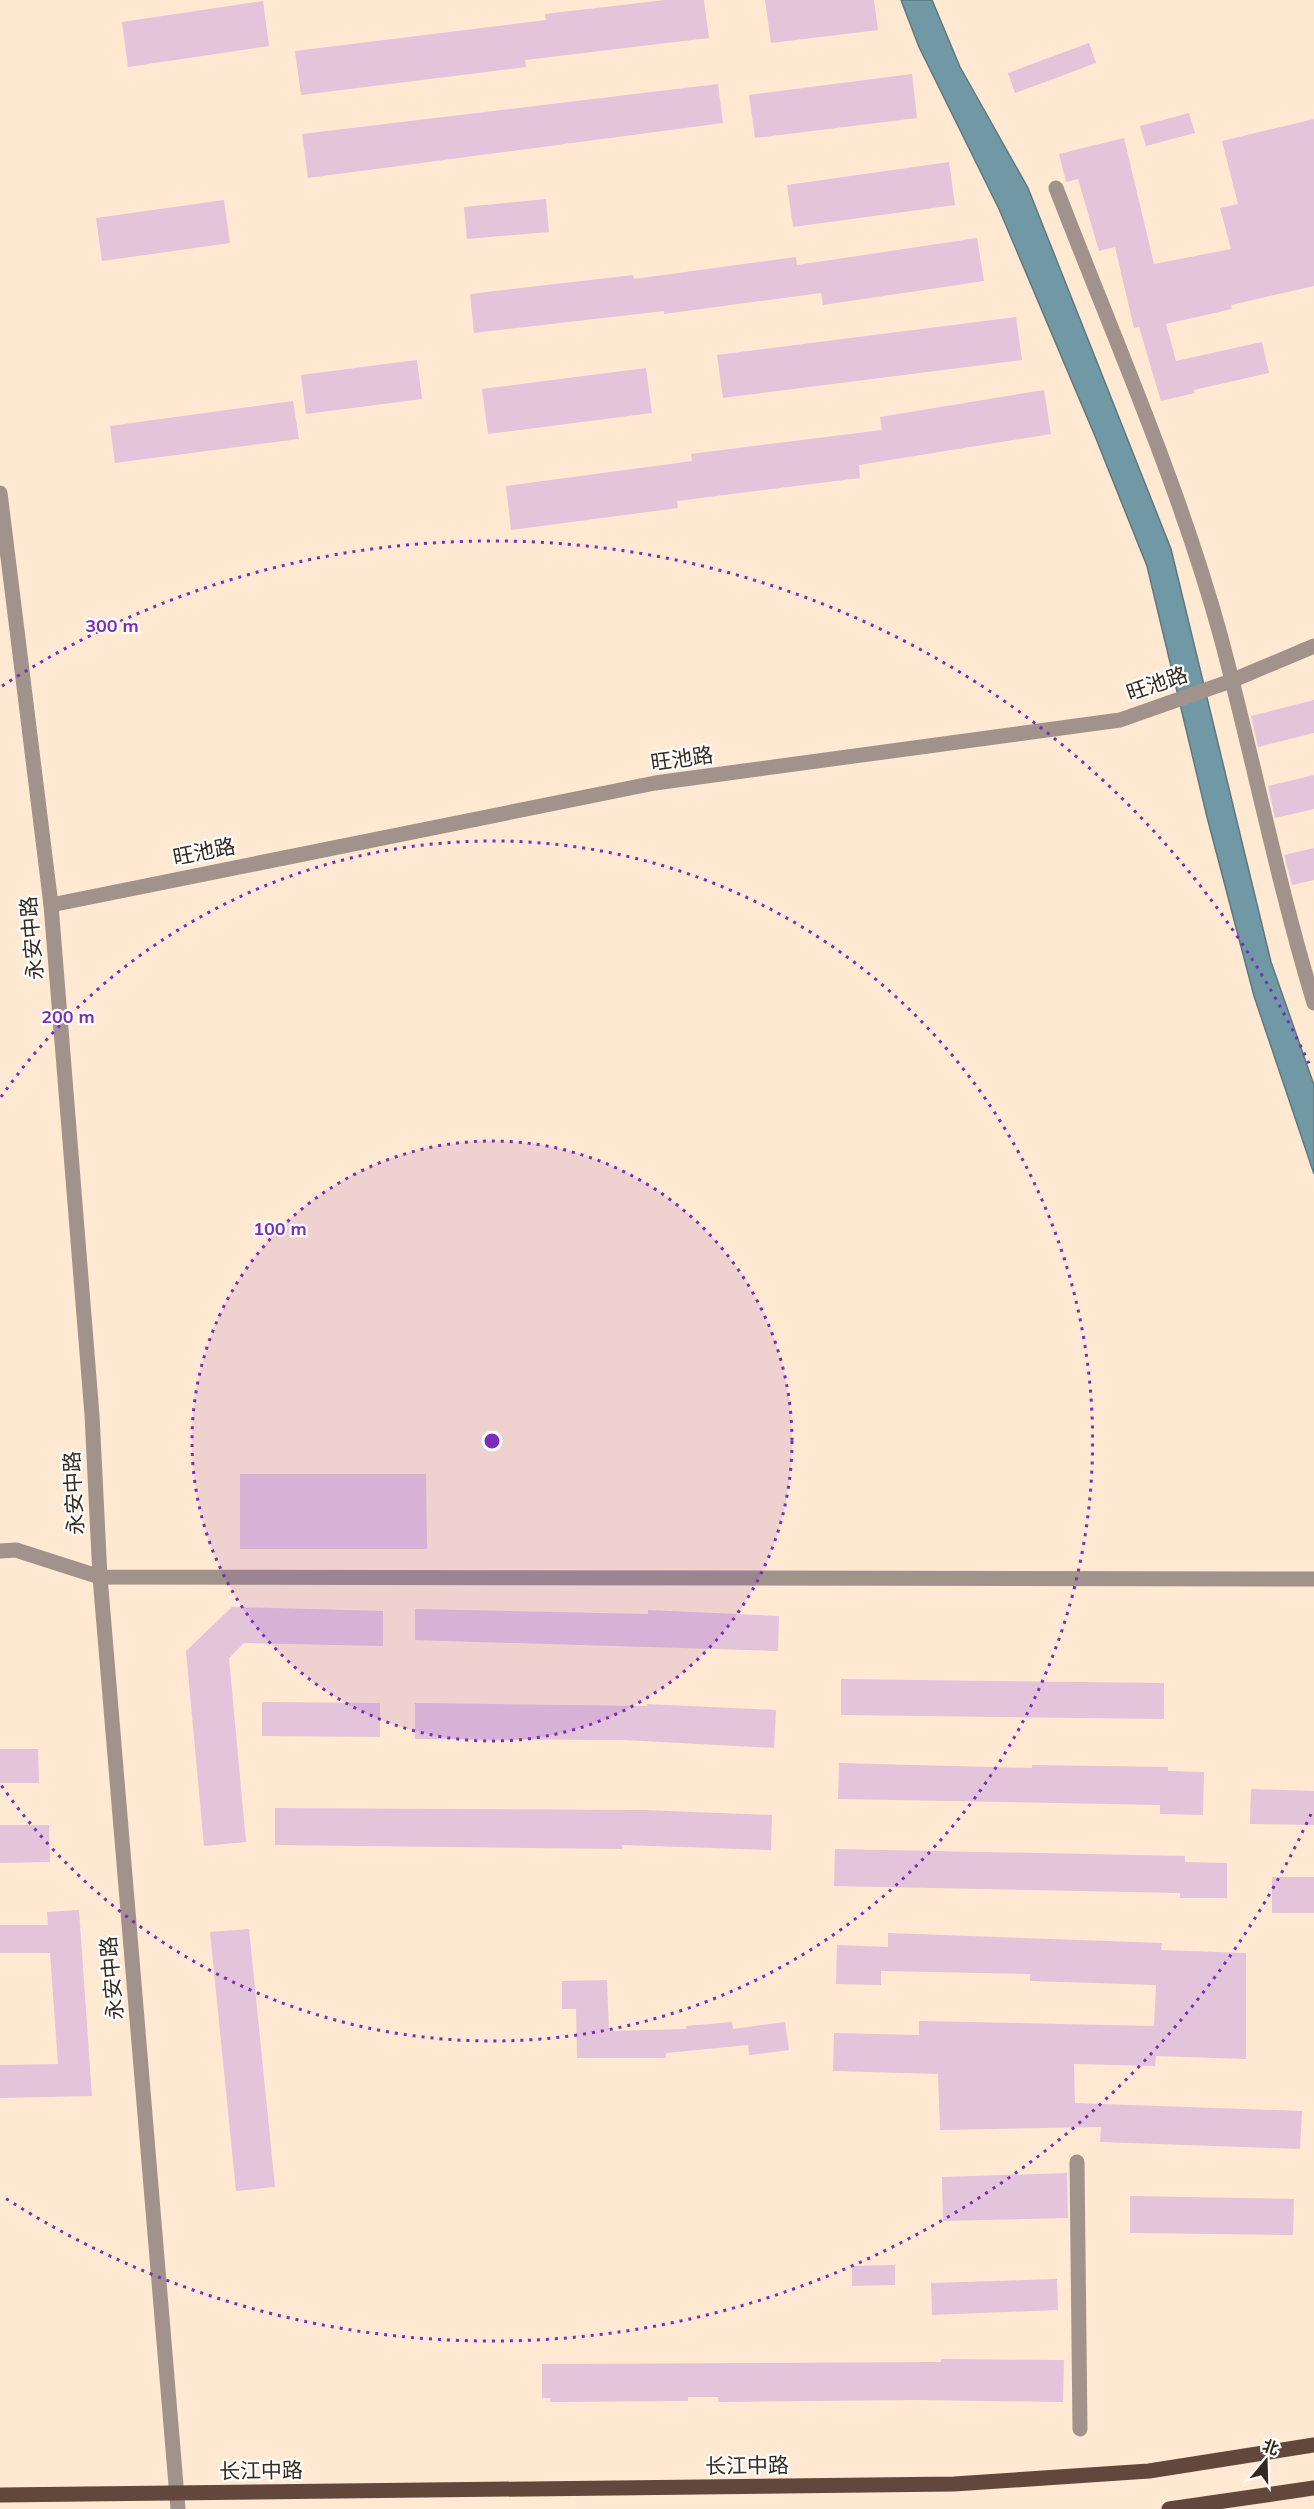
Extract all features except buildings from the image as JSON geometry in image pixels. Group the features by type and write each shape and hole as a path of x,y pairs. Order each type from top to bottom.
{"main road":[{"name":"长江中路","path":"0,2495 954,2484 1149,2471 1314,2445"},
{"path":"1168,2509 1314,2488"}],"street":[{"path":"1056,189 1182,511 1231,681 1290,925 1314,1003"},
{"name":"永安中路","path":"0,493 51,905 92,1415 100,1577 178,2509"},
{"name":"旺池路","path":"51,905 655,783 1120,720 1231,681 1314,646"},
{"path":"0,1551 16,1550 100,1577 1314,1579"},
{"path":"1077,2162 1080,2429"}],"water":[{"path":"901,0 932,0 960,67 1028,188 1171,549 1271,962 1314,1085 1314,1174 1254,996 1207,817 1147,566 999,209 919,47"}]}
